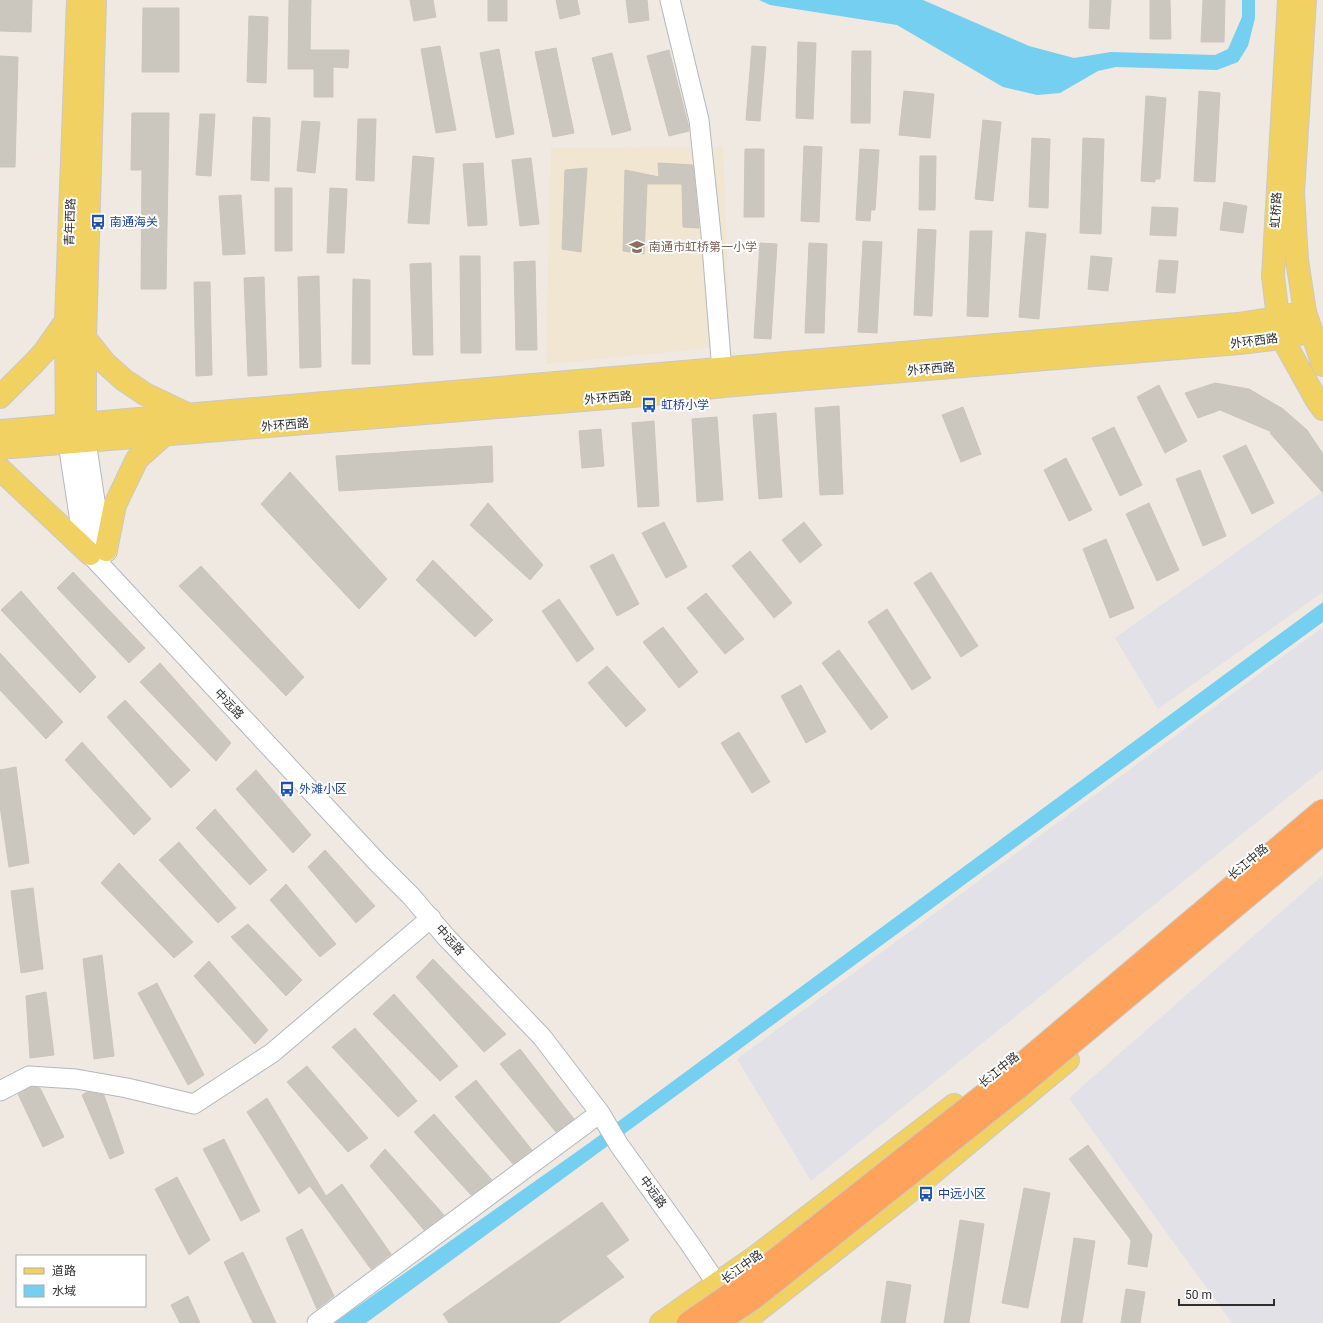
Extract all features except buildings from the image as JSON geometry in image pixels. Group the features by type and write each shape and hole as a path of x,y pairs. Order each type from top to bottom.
{"highway":[{"name":"长江中路","path":"688,1323 743,1285 1004,1079 1323,810"},
{"path":"717,1323 760,1293 1016,1089 1323,833"}],"main road":[{"name":"青年西路","path":"76,433 66,321 78,0"},
{"name":"青年西路","path":"76,433 85,338 95,0"},
{"name":"虹桥路","path":"1289,0 1273,276 1280,328 1316,399 1323,409"},
{"name":"虹桥路","path":"1305,0 1293,193 1297,260 1308,321 1323,365"},
{"path":"0,397 45,351 66,321"},
{"name":"外环西路","path":"0,448 76,433 118,421 585,379 722,377 1238,324 1280,328 1308,321"},
{"path":"85,338 105,364 124,380 145,394 188,415"},
{"name":"外环西路","path":"0,431 164,435 628,396 722,377"},
{"path":"0,469 98,552 114,505 137,459 164,435"},
{"name":"长江中路","path":"661,1323 758,1255 1000,1070 1323,798"},
{"path":"743,1323 919,1184 1014,1106 1323,845"}],"street":[{"path":"670,0 700,120 711,234 722,377"},
{"name":"中远路","path":"76,433 80,522 120,587 431,918 446,937 542,1037 603,1118 619,1145 690,1244 743,1323"},
{"path":"0,1091 29,1076 76,1079 127,1088 194,1104 272,1053 431,918"},
{"path":"317,1323 603,1118"}],"shaded area":[{"name":"南通市虹桥第一小学","path":"723,147 730,346 546,364 551,148"},
{"path":"1323,491 1323,592 1158,709 1115,638"},
{"path":"1323,627 1323,769 811,1181 737,1059"},
{"path":"1323,875 1323,1323 1232,1323 1069,1098"}],"water":[{"path":"759,0 923,0 1029,46 1074,58 1111,52 1215,55 1228,49 1242,17 1242,0 1255,0 1255,18 1248,46 1238,62 1217,70 1116,67 1098,71 1060,93 1037,95 1003,87 897,25 770,5"},
{"path":"1323,602 1323,622 366,1323 334,1323 589,1143"}],"place":[{"name":"南通海关","path":"98,222"},
{"name":"南通市虹桥第一小学","path":"637,247"},
{"name":"虹桥小学","path":"649,405"},
{"name":"外滩小区","path":"287,789"},
{"name":"中远小区","path":"926,1194"}]}
